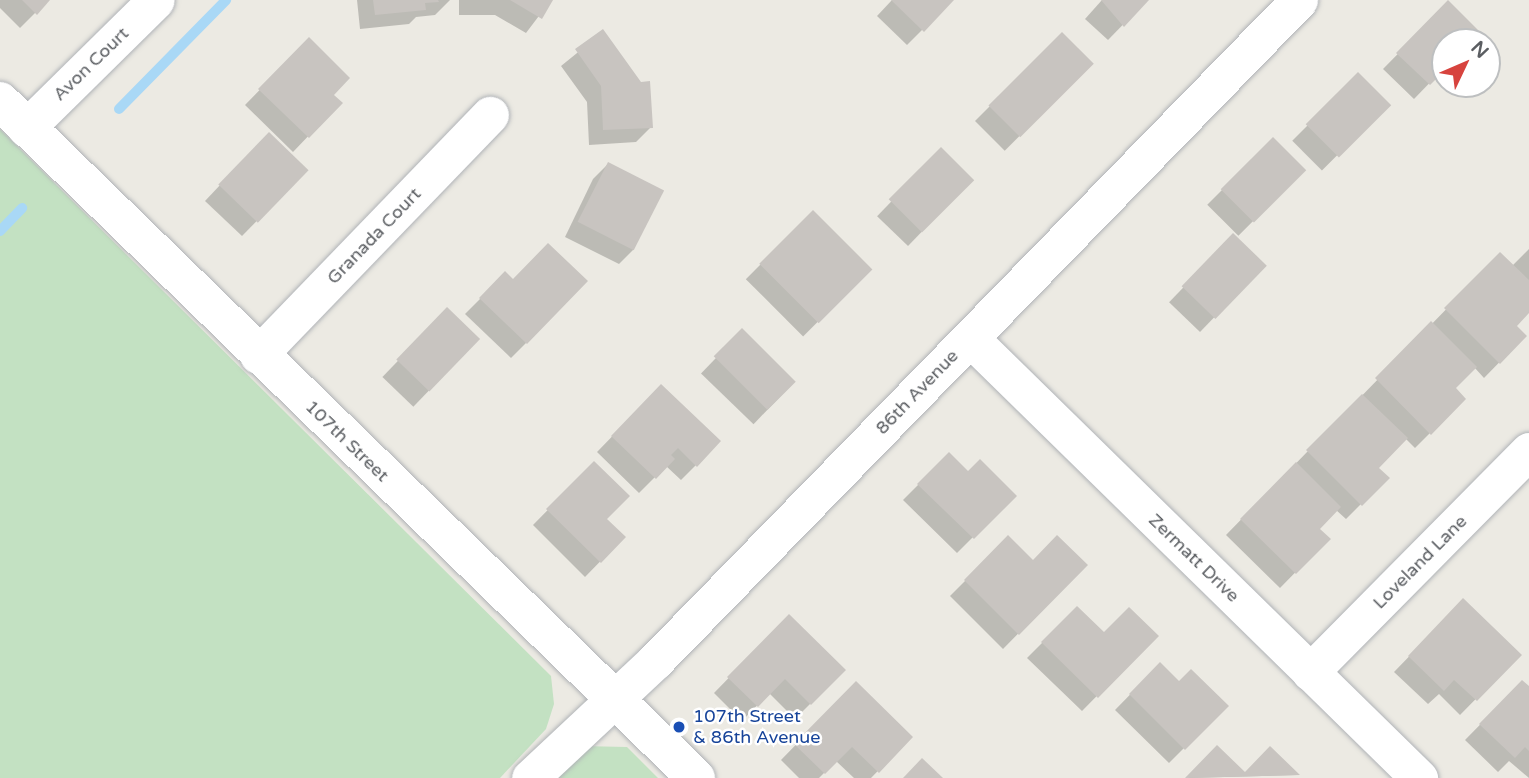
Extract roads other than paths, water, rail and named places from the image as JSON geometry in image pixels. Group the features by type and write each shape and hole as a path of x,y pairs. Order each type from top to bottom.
{"street":[{"name":"Avon Court","path":"26,128 156,0"},
{"name":"86th Avenue","path":"530,778 613,697 655,661 1299,0"},
{"name":"107th Street","path":"0,101 258,355 696,778"},
{"name":"Granada Court","path":"258,355 490,116"},
{"name":"Zermatt Drive","path":"970,338 1419,778"},
{"name":"Loveland Lane","path":"1310,673 1529,451"}],"waterway":[{"path":"119,109 226,0"},
{"path":"0,231 22,208"}],"place":[{"name":"107th Street & 86th Avenue","path":"679,727"}]}
